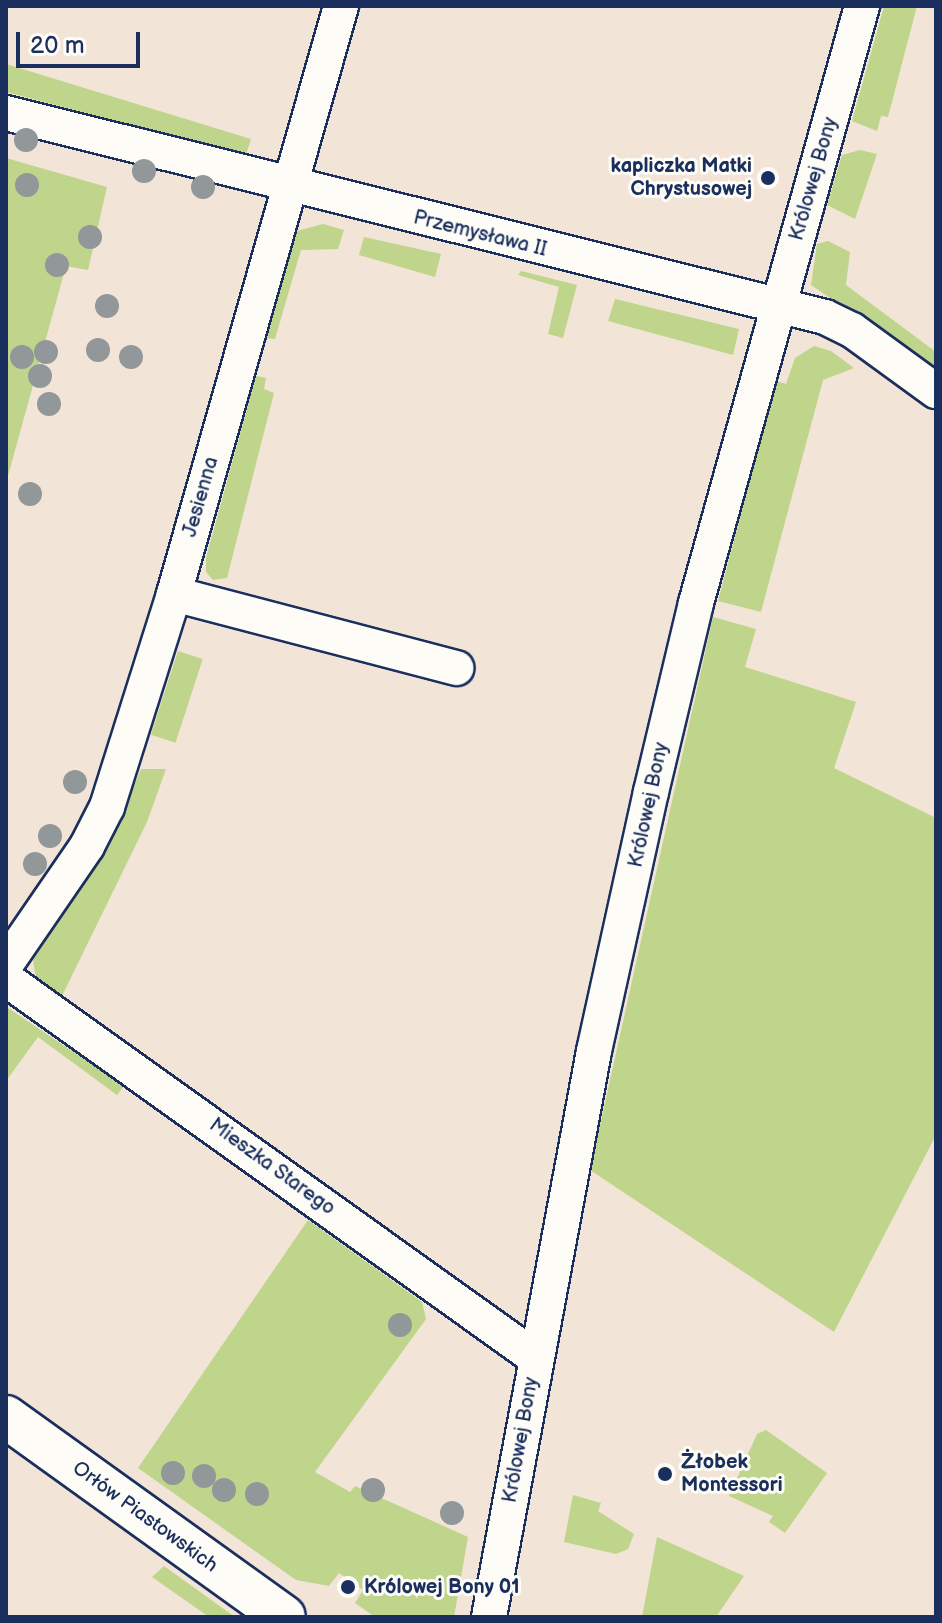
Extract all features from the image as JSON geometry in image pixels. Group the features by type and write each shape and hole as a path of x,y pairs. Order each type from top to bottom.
{"street":[{"name":"Jesienna","path":"6,964 87,846 107,807 174,594 341,6"},
{"name":"Królowej Bony","path":"489,1617 594,1051 654,778 696,603 862,6"},
{"name":"Przemysława II","path":"6,113 777,308 825,317 852,330 936,391"},
{"path":"174,594 456,668"},
{"name":"Mieszka Starego","path":"6,979 536,1358"},
{"name":"Orłów Piastowskich","path":"6,1417 284,1617"}],"green space":[{"path":"884,6 917,6 888,117 881,116 877,131 852,121"},
{"path":"6,64 251,139 246,155 6,92"},
{"path":"860,150 877,154 855,219 827,205 842,155"},
{"path":"6,158 107,187 88,270 66,266 6,483"},
{"path":"323,224 344,230 338,249 301,250 275,339 267,338 297,231"},
{"path":"364,237 441,254 435,277 359,255"},
{"path":"828,241 850,252 846,285 936,352 936,370 811,285 817,244"},
{"path":"521,271 577,285 563,338 548,334 559,287 518,275"},
{"path":"615,299 739,329 733,355 608,321"},
{"path":"814,346 831,351 854,368 823,380 761,612 718,601 776,381 786,384 795,358"},
{"path":"256,376 266,378 264,389 274,393 227,578 213,580 206,572 206,558"},
{"path":"713,617 756,629 745,667 856,702 834,768 936,818 936,1135 834,1332 590,1170"},
{"path":"178,651 203,659 176,743 151,735"},
{"path":"141,769 166,769 147,822 62,996 36,978 33,960 108,848"},
{"path":"8,1008 124,1086 117,1095 38,1037 6,1081"},
{"path":"308,1220 422,1302 426,1319 315,1472 350,1492 355,1486 468,1537 454,1617 375,1617 355,1603 363,1590 339,1573 329,1586 296,1580 138,1468"},
{"path":"766,1430 827,1473 785,1533 769,1522 773,1516 729,1496 757,1434"},
{"path":"573,1495 601,1503 598,1511 634,1534 628,1549 616,1554 564,1542"},
{"path":"657,1537 744,1576 716,1617 642,1617"},
{"path":"164,1566 235,1617 209,1617 152,1577"}],"place":[{"name":"kapliczka Matki Chrystusowej","path":"768,178"},
{"name":"Żłobek Montessori","path":"665,1474"},
{"name":"Królowej Bony 01","path":"348,1587"}]}
